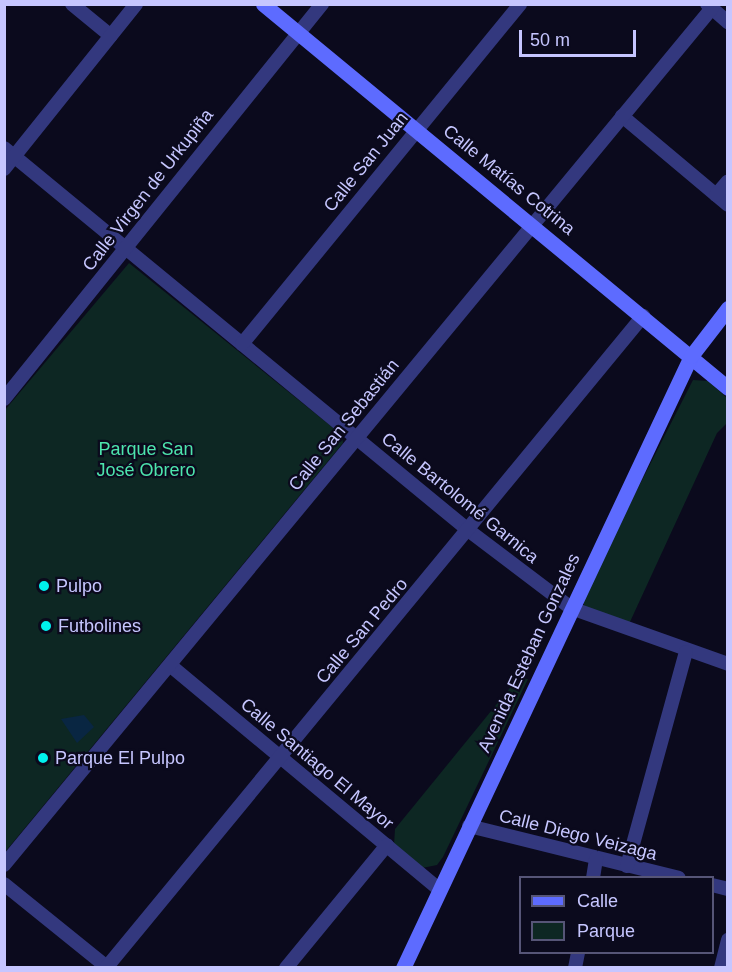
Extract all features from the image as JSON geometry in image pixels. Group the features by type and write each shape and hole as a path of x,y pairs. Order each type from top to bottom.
{"street":[{"path":"72,4 111,36"},
{"path":"4,169 10,152 136,4"},
{"name":"Calle Matías Cotrina","path":"263,4 728,388"},
{"name":"Calle Virgen de Urkupiña","path":"4,399 322,4"},
{"name":"Calle San Juan","path":"242,344 520,4"},
{"path":"709,6 728,22"},
{"name":"Calle San Sebastián","path":"4,865 171,666 531,223 622,117 709,6"},
{"path":"622,117 728,205"},
{"name":"Calle Bartolomé Garnica","path":"10,152 356,439 468,530 571,608 686,652 728,664"},
{"path":"716,195 728,181"},
{"name":"Avenida Esteban Gonzales","path":"403,968 571,608 692,356 728,308"},
{"name":"Calle San Pedro","path":"107,967 643,316"},
{"path":"627,866 686,652"},
{"name":"Calle Santiago El Mayor","path":"171,666 440,889"},
{"name":"Calle Diego Veizaga","path":"469,826 670,876"},
{"path":"286,968 387,846"},
{"path":"592,876 596,858"},
{"path":"4,884 107,967"},
{"path":"721,968 728,940"}],"green space":[{"name":"Parque San José Obrero","path":"129,263 342,435 343,443 5,852 5,410"},
{"path":"693,380 708,381 727,398 727,423 717,433 629,624 585,608 582,598"},
{"path":"518,678 528,679 443,857 437,865 422,868 394,845 395,829"}],"water":[{"path":"84,715 94,727 77,743 61,719"}],"place":[{"name":"Pulpo","path":"44,586"},
{"name":"Futbolines","path":"46,626"},
{"name":"Parque El Pulpo","path":"43,758"}]}
